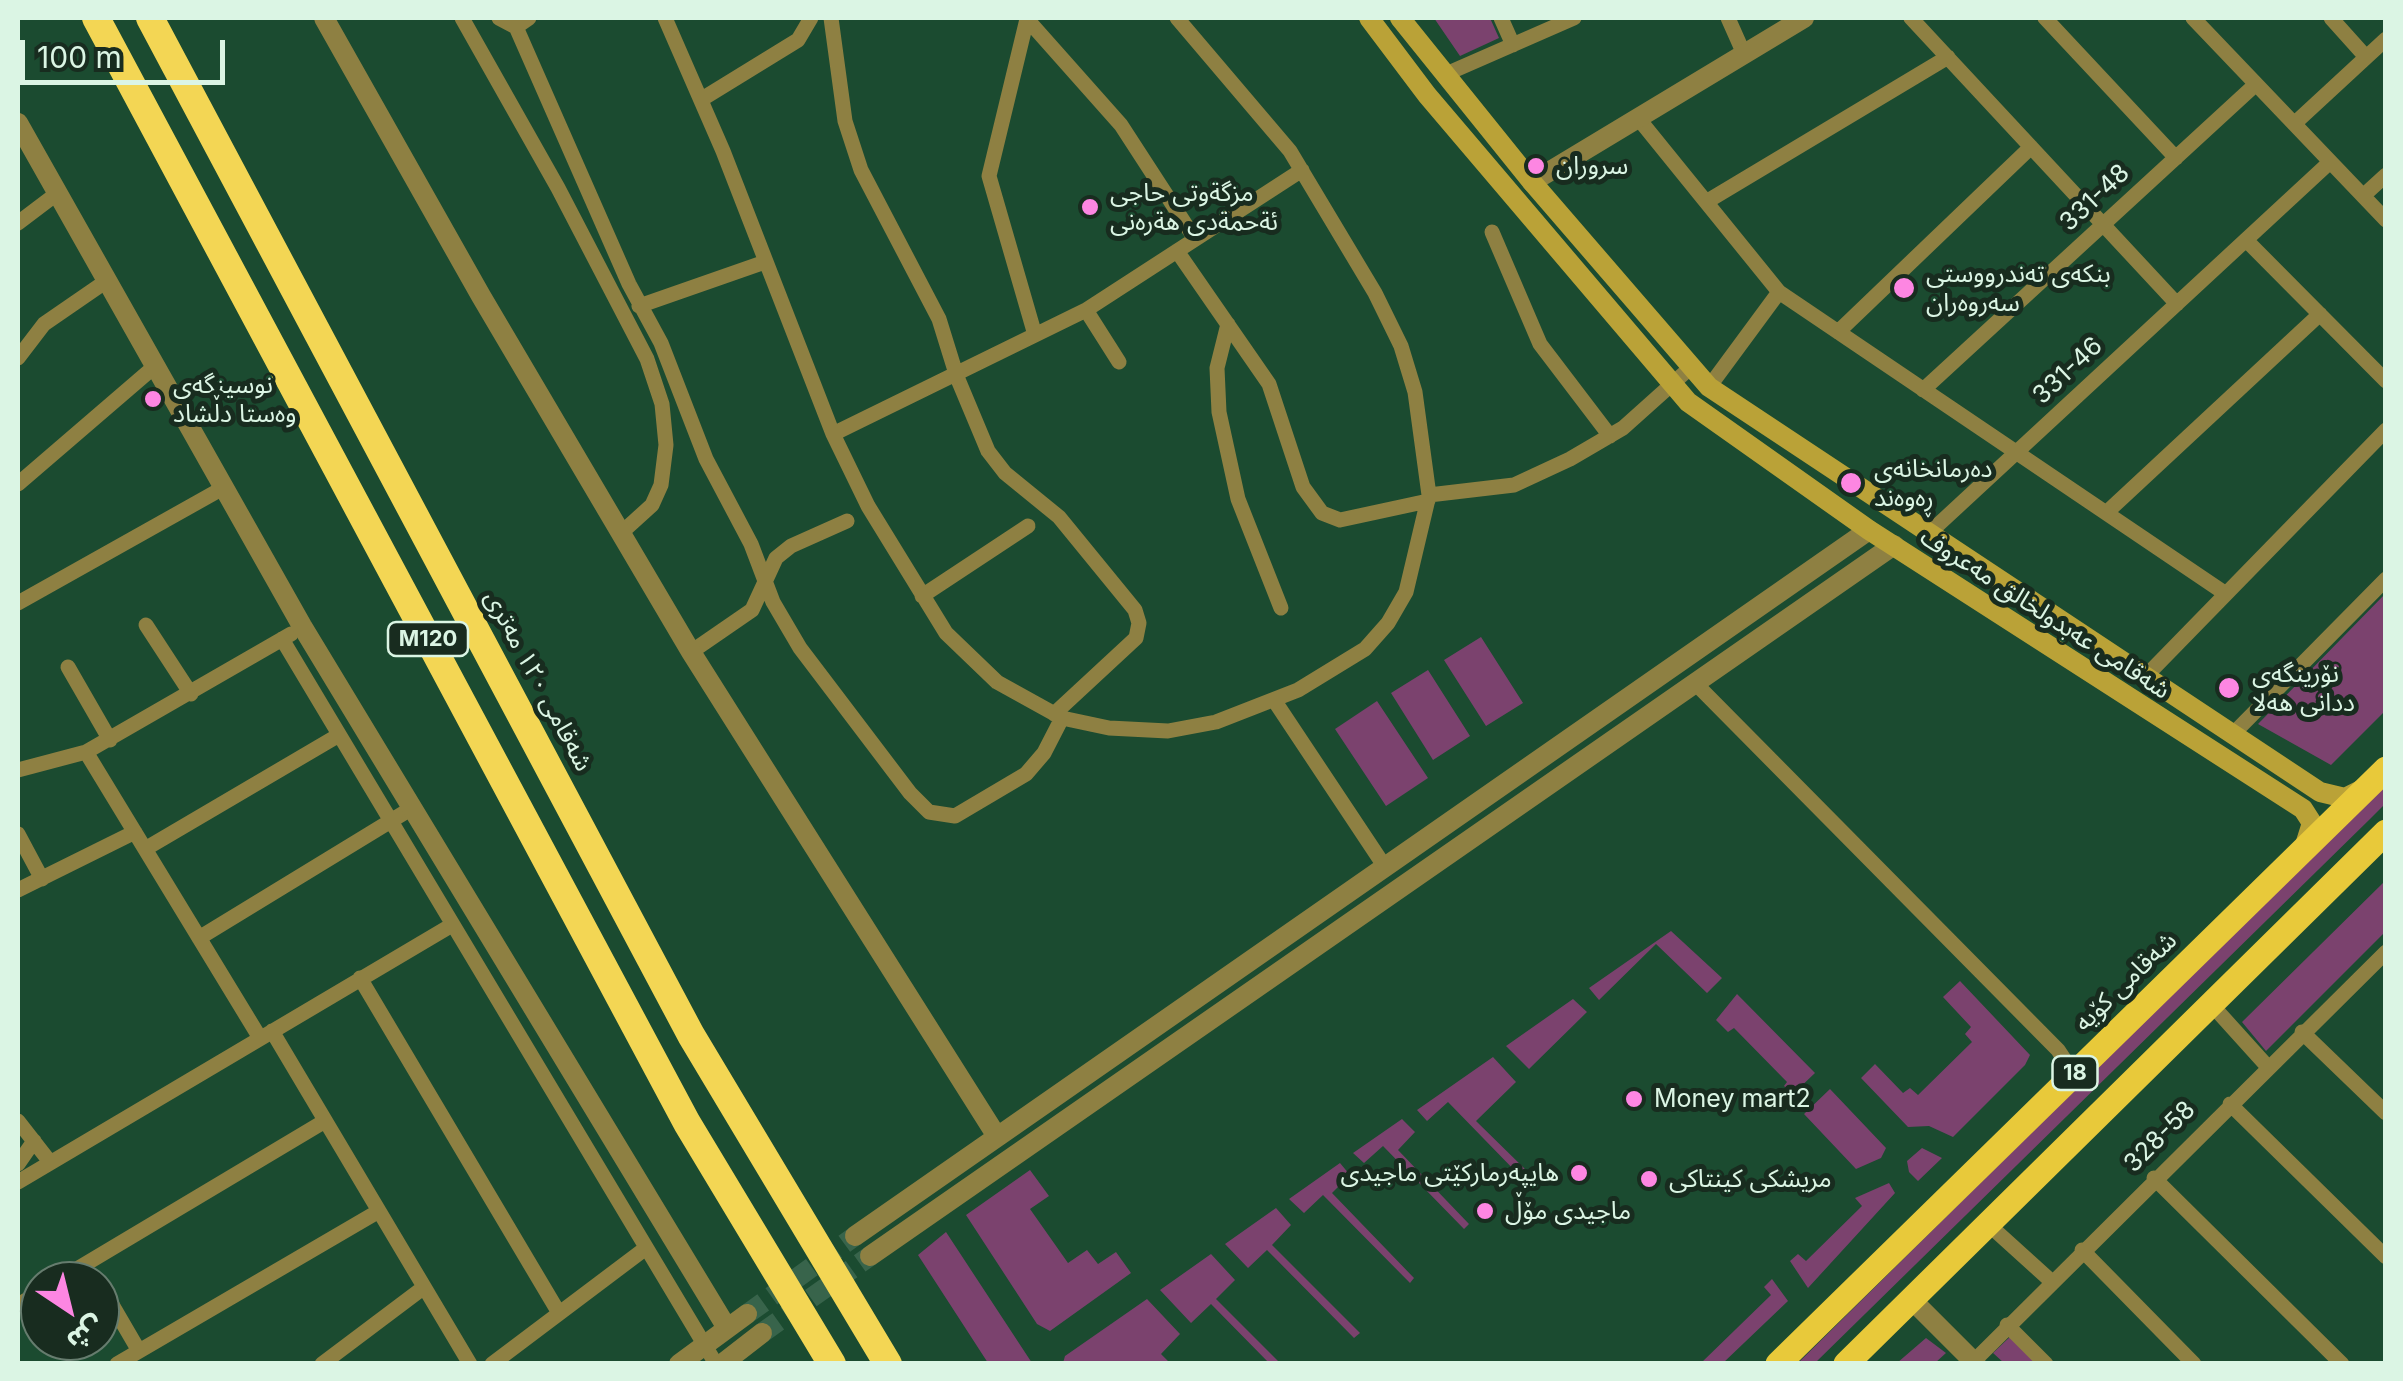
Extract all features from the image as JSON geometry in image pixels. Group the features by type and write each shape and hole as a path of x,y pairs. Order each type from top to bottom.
{"highway":[{"name":"M120","path":"96,18 678,1107 827,1358"},
{"name":"شەقامی ١٢٠ مەتری","path":"150,18 691,1035 888,1364"},
{"name":"شەقامی کۆیە","path":"1778,1364 2378,776"},
{"name":"18","path":"1846,1364 2386,832"},
{"path":"851,1306 901,1364"}],"main road":[{"name":"شەقامی عەبدولخالق مەعروف","path":"1369,18 1427,95 1700,413 1860,536 1894,545 2309,816 2312,831 2298,855"},
{"name":"شەقامی عەبدولخالق مەعروف","path":"1400,18 1532,182 1709,387 2144,678 2334,798 2357,793 2378,776"},
{"path":"2242,770 2255,750"}],"street":[{"path":"324,18 620,534 996,1135"},
{"path":"462,18 558,188 647,360 662,404 666,445 661,484 652,505 620,534"},
{"path":"499,18 523,22 640,306 661,343 706,459 751,544 766,588 810,662 929,812 955,816 1012,784 1044,753 1058,716 1136,638 1139,623 1135,610 1102,566 1044,502 996,462 957,376 940,319 862,170 845,122 831,18"},
{"path":"665,18 702,99 833,434 868,506 922,596 970,660 1024,700 1058,716 1108,728 1168,731 1216,722 1274,700 1340,667 1388,623 1410,580 1429,498 1424,440 1406,359 1375,293 1302,170 1268,122 1177,18"},
{"path":"702,99 798,40 811,18"},
{"path":"1027,18 990,176 1035,334"},
{"path":"1027,18 1120,125 1196,239"},
{"path":"1501,18 1512,45"},
{"path":"1446,74 1574,18"},
{"path":"1728,18 1744,54"},
{"path":"1532,182 1804,18"},
{"path":"1911,18 2177,304"},
{"path":"2045,18 2176,158"},
{"path":"2192,18 2386,220"},
{"path":"2330,18 2366,57"},
{"path":"2294,124 2386,39"},
{"path":"1706,202 1948,57"},
{"name":"331-48","path":"1924,390 2256,84"},
{"path":"1638,118 1779,292 2226,594"},
{"path":"18,123 55,195 302,626 727,1328"},
{"path":"1838,332 2031,147"},
{"name":"331-46","path":"1927,535 2330,162"},
{"path":"833,434 1086,310 1302,170"},
{"path":"2362,196 2386,174"},
{"path":"18,223 55,195"},
{"path":"1492,232 1540,344 1610,436"},
{"path":"2246,240 2386,380"},
{"path":"1177,251 1269,384 1303,487 1322,513 1340,520 1429,498 1514,485 1610,436 1690,368"},
{"path":"640,306 764,262"},
{"path":"18,358 44,324 105,282"},
{"path":"1709,387 1779,292"},
{"path":"1086,310 1119,362"},
{"path":"2106,513 2320,314"},
{"path":"1228,324 1217,368 1220,412 1238,499 1281,608"},
{"path":"18,484 154,367"},
{"path":"2144,678 2386,430"},
{"path":"18,603 224,488"},
{"path":"691,652 752,610 766,588 776,558 791,546 846,521"},
{"path":"922,596 1028,526"},
{"path":"855,1236 1860,536 1868,546 1871,561"},
{"path":"870,1256 1894,545"},
{"path":"2232,735 2386,580"},
{"path":"146,625 191,694"},
{"path":"18,770 86,752 110,740 302,626"},
{"path":"282,640 704,1345 720,1364 762,1334"},
{"path":"68,667 110,740"},
{"path":"1695,683 2058,1050 2074,1074"},
{"path":"1274,700 1385,867"},
{"path":"145,849 339,736"},
{"path":"86,752 199,938 325,1120 470,1364"},
{"path":"199,938 412,808"},
{"path":"1443,826 1458,847"},
{"path":"18,890 135,832"},
{"path":"18,834 42,879"},
{"path":"18,1182 452,924"},
{"name":"328-58","path":"1968,1361 2302,1032 2382,960"},
{"path":"360,978 559,1313"},
{"path":"2211,1004 2268,1066"},
{"path":"2302,1032 2386,1112"},
{"path":"2230,1104 2386,1256"},
{"path":"89,1261 325,1120"},
{"path":"18,1121 50,1162"},
{"path":"18,1164 34,1141"},
{"path":"2154,1178 2342,1364"},
{"path":"117,1364 379,1211"},
{"path":"1988,1224 2051,1281"},
{"path":"492,1364 646,1248"},
{"path":"2082,1250 2194,1364"},
{"path":"322,1364 423,1288"},
{"path":"1912,1299 1968,1361"},
{"path":"679,1364 747,1314"},
{"path":"120,1319 139,1351"},
{"path":"2007,1325 2046,1364"}],"shaded area":[{"path":"1434,18 1490,18 1499,38 1460,56"},
{"path":"2385,594 2385,711 2331,765 2258,724"},
{"path":"1481,637 1523,703 1486,726 1444,660"},
{"path":"1428,670 1470,736 1433,760 1391,693"},
{"path":"1377,701 1428,778 1386,806 1335,729"},
{"path":"2385,784 2385,804 2369,820 1815,1363 1797,1364"},
{"path":"2385,881 2385,932 2266,1051 2242,1022"},
{"path":"1671,931 1722,978 1707,993 1656,944 1599,1000 1589,988"},
{"path":"1960,981 2030,1055 2025,1065 1953,1137 1929,1126 1908,1127 1861,1078 1875,1064 1903,1093 1910,1088 1918,1095 1972,1042 1965,1034 1971,1027 1943,997"},
{"path":"1737,994 1815,1073 1793,1094 1784,1086 1787,1082 1734,1028 1728,1032 1716,1020"},
{"path":"1573,999 1587,1012 1529,1069 1506,1046"},
{"path":"1493,1057 1516,1082 1476,1121 1526,1170 1520,1176 1448,1102 1427,1121 1417,1110"},
{"path":"1830,1089 1886,1148 1881,1158 1856,1169 1804,1114"},
{"path":"1402,1119 1415,1132 1398,1150 1469,1224 1464,1229 1383,1146 1364,1163 1353,1153"},
{"path":"1922,1148 1942,1158 1918,1181 1909,1172 1907,1161"},
{"path":"1340,1163 1350,1175 1332,1193 1414,1278 1410,1283 1323,1195 1304,1213 1289,1199"},
{"path":"1030,1170 1049,1196 1030,1209 1068,1263 1087,1250 1098,1264 1116,1252 1131,1273 1050,1331 1037,1324 966,1215"},
{"path":"1889,1183 1895,1193 1808,1288 1790,1261 1798,1254 1806,1261 1862,1206 1855,1198"},
{"path":"1276,1208 1291,1225 1272,1245 1360,1333 1354,1338 1267,1250 1248,1268 1225,1244"},
{"path":"946,1232 1032,1363 988,1363 918,1255"},
{"path":"1211,1254 1235,1280 1216,1299 1280,1363 1269,1363 1211,1304 1191,1323 1160,1290"},
{"path":"1772,1279 1788,1301 1723,1363 1701,1363 1771,1295 1764,1287"},
{"path":"1147,1299 1180,1334 1161,1354 1170,1363 1063,1363 1065,1356"},
{"path":"2013,1334 2041,1363 2004,1363 1993,1353"},
{"path":"1926,1338 1946,1353 1935,1363 1897,1363"}],"tunnel":[{"path":"747,1314 855,1236"},
{"path":"762,1333 870,1256"}],"place":[{"name":"سروران","path":"1536,166"},
{"name":"مزگةوتی حاجی ئةحمةدی هةرەنی","path":"1090,207"},
{"name":"بنکەی تەندرووستی سەروەران","path":"1904,288"},
{"name":"نوسینگەی وەستا دڵشاد","path":"153,399"},
{"name":"دەرمانخانەی ڕەوەند","path":"1851,483"},
{"name":"نۆرینگەی ددانی هەلا","path":"2229,688"},
{"name":"Money mart2","path":"1634,1099"},
{"name":"هایپەرمارکێتی ماجیدی","path":"1579,1173"},
{"name":"مریشکی کینتاکی","path":"1649,1179"},
{"name":"ماجیدی مۆڵ","path":"1485,1211"}]}
